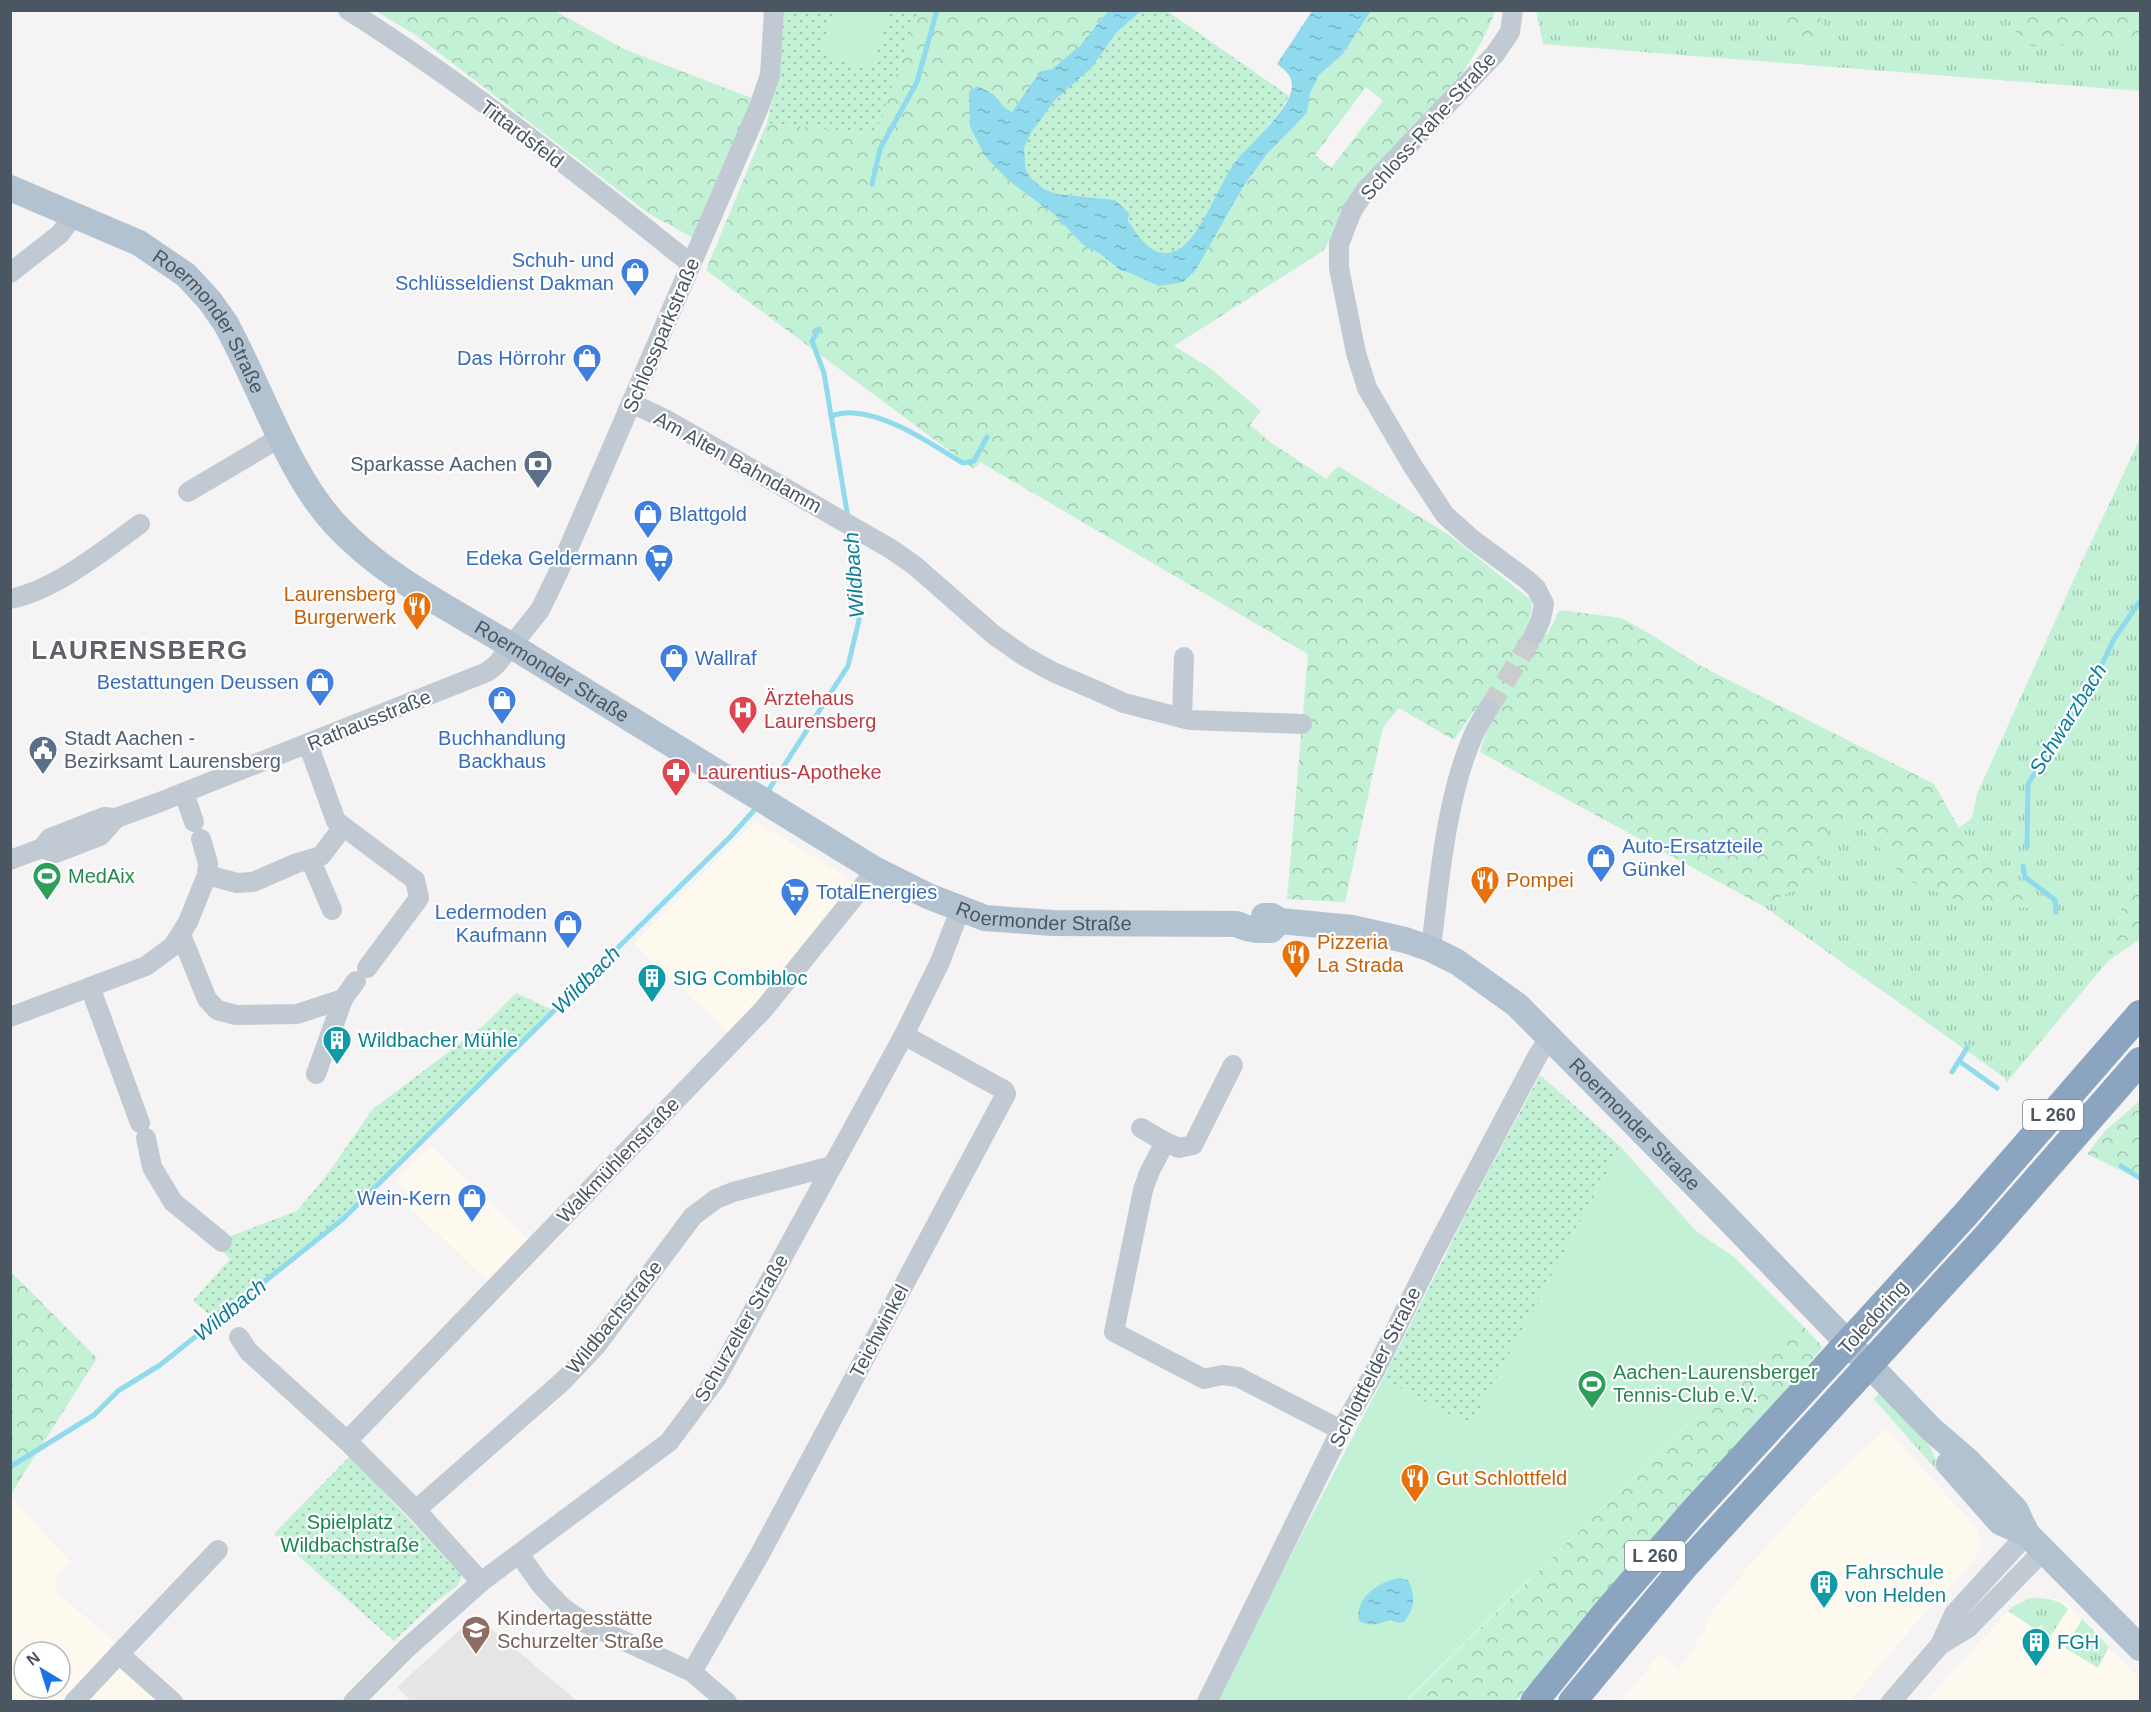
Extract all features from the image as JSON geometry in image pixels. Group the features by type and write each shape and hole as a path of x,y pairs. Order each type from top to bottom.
{"highway":[{"name":"Toledoring","path":"1533,1701 1692,1513 1965,1215 2140,1014"},
{"name":"Toledoring","path":"1572,1701 1684,1567 1987,1236 2140,1061"}],"main road":[{"name":"Roermonder Straße","path":"10,188 139,243 186,275 210,301 240,349 309,491 333,522 357,546 390,572 876,870 960,910 984,918 1014,921 1237,924 1249,915 1272,916 1280,921 1352,928 1393,937 1431,949 1457,962 1517,1005 1550,1037 1931,1429 1950,1467 1996,1517 2035,1542 2140,1648"}],"street":[{"name":"Tittardsfeld","path":"348,10 415,53 691,264"},
{"name":"Schlossparkstraße","path":"512,646 540,610 568,553 759,107 770,75 774,10"},
{"name":"Schloss-Rahe-Straße","path":"1514,10 1510,32 1495,54 1365,191 1352,211 1339,244 1339,267 1356,353 1372,398 1445,515 1472,539 1536,588 1544,604 1541,620 1533,635"},
{"path":"10,273 60,234 74,215"},
{"name":"Am Alten Bahndamm","path":"631,403 665,419 876,540 914,565 994,635 1024,656 1053,672 1124,703 1190,720 1302,724"},
{"path":"188,492 281,437"},
{"path":"10,599 27,596 84,565 140,524"},
{"name":"Rathausstraße","path":"10,860 42,848 56,853 78,845 100,836 116,818 487,672 496,666 512,646"},
{"path":"1182,718 1184,657"},
{"path":"1431,949 1449,820 1464,758 1473,734 1489,708"},
{"path":"308,744 336,821 415,880 419,898 343,999 315,1074"},
{"path":"10,1017 146,966 173,946 188,922 207,875 208,863 184,793"},
{"path":"207,875 237,884 253,882 297,863 311,861 321,856 343,827"},
{"path":"311,861 332,910"},
{"name":"Walkmühlenstraße","path":"348,1441 763,1010 876,870"},
{"name":"Schurzelter Straße","path":"353,1701 406,1649 481,1582 669,1442 717,1379 904,1035 940,963 960,910"},
{"path":"181,935 207,999 217,1010 236,1015 297,1014 343,999"},
{"path":"90,987 143,1130 152,1167 173,1202 222,1242"},
{"name":"Teichwinkel","path":"692,1672 760,1554 1006,1095 1004,1090 904,1035"},
{"name":"Schlottfelder Straße","path":"1207,1701 1341,1430 1374,1373 1479,1166 1538,1055 1550,1037"},
{"path":"1141,1128 1179,1148 1193,1145 1233,1065"},
{"path":"1165,1142 1143,1190 1114,1332 1204,1378 1222,1375 1238,1377 1341,1430"},
{"name":"Wildbachstraße","path":"416,1510 563,1381 596,1346 693,1216 716,1199 733,1192 832,1166"},
{"path":"239,1337 249,1352 348,1441 416,1510 481,1582"},
{"path":"1891,1701 1940,1645 1954,1614 2035,1542"},
{"path":"74,1701 218,1550"},
{"path":"519,1554 541,1585 562,1607 692,1672 728,1701"},
{"path":"119,1654 173,1701"}],"shaded area":[{"path":"755,821 856,883 761,1000 730,1034 634,943"},
{"path":"430,1145 531,1242 491,1284 405,1203 412,1196 395,1179"},
{"path":"1886,1429 1975,1526 1980,1538 1980,1548 1971,1564 1909,1631 1850,1701 1621,1701 1660,1654 1679,1669 1704,1631 1713,1610 1748,1567 1811,1497"},
{"path":"10,1495 70,1562 54,1579 59,1585 55,1590 182,1701 11,1701"},
{"path":"2030,1598 2049,1598 2066,1603 2140,1680 2140,1701 1925,1702 2012,1607"},
{"name":"Kindertagesstätte Schurzelter Straße","path":"475,1616 577,1701 411,1701 397,1687"}],"green space":[{"path":"376,11 555,11 624,49 754,99 695,239 648,213 417,36"},
{"path":"784,11 919,11 875,134 767,123 778,76"},
{"path":"834,11 890,11 871,70 820,54"},
{"path":"919,11 1108,11 1073,54 1064,62 1045,70 1012,112 1005,108 993,94 979,86 969,91 1009,181 1054,214 1083,245 1099,253 1120,270 1130,273 1225,220 1245,184 1267,154 1307,113 1310,93 1319,75 1342,55 1371,11 1495,11 1489,27 1463,72 1336,230 1323,251 1174,346 1210,368 1261,411 1250,425 1270,442 1326,479 1338,466 1449,535 1531,600 1532,609 1527,630 1540,639 1547,634 1560,610 1621,618 1699,665 1934,784 1959,828 1993,861 2031,908 1968,905 1905,879 1862,827 1829,827 1812,880 1763,906 1480,752 1489,721 1482,704 1471,715 1454,740 1399,708 1383,727 1345,902 1287,899 1308,654 980,462 974,469 706,270 767,123 875,134","holes":["1366,87 1383,101 1331,168 1315,155"]},
{"path":"1141,11 1167,11 1289,96 1272,121 1234,163 1212,206 1192,237 1180,248 1167,253 1148,248 1132,228 1115,200 1057,194 1044,189 1031,178 1026,170 1024,148 1031,133 1055,100 1116,33"},
{"path":"1536,11 2140,11 2140,91 1543,44"},
{"path":"1762,11 1818,11 1825,32 1812,46 1794,40"},
{"path":"2023,11 2140,11 2140,32 2134,43 2111,45 2088,43 2040,47 2027,45 2018,39 2015,25 2016,14"},
{"path":"2140,439 2140,861 2121,910 2108,961 2006,1083 2005,1078 1763,906 1812,880 1828,827 1862,827 1905,879 2030,908 1993,861 1959,828 1972,818 1977,794"},
{"path":"2140,861 2140,939 2108,961 2121,910"},
{"path":"516,993 553,1010 341,1218 215,1319 193,1301 230,1259 218,1247 226,1238 297,1211 327,1175 372,1110 484,1025"},
{"path":"1540,1075 1621,1147 1470,1427 1383,1379 1464,1218"},
{"path":"2140,1101 2140,1180 2087,1154 2106,1130"},
{"name":"Aachen-Laurensberger Tennis-Club e.V.","path":"1621,1147 1696,1231 1734,1257 1798,1321 1739,1387 1731,1382 1405,1701 1214,1702 1383,1379 1470,1426"},
{"path":"11,1272 97,1358 11,1494"},
{"path":"1798,1321 1823,1347 1516,1701 1405,1702 1731,1382 1739,1387"},
{"path":"1880,1392 1921,1433 1930,1447 1941,1475 1874,1399"},
{"name":"Spielplatz Wildbachstraße","path":"350,1456 461,1575 457,1586 433,1604 394,1641 274,1534"},
{"path":"2030,1598 2055,1601 2068,1609 2049,1639 2039,1633 2043,1625 2035,1629 2008,1611"},
{"path":"2082,1619 2109,1647 2098,1668 2065,1648"}],"water":[{"path":"1108,11 1141,11 1116,33 1092,67 1055,100 1031,133 1024,148 1026,170 1031,178 1044,189 1057,194 1115,200 1129,213 1128,221 1146,245 1165,253 1182,247 1191,238 1235,162 1285,105 1290,95 1292,82 1288,73 1277,64 1312,11 1371,11 1342,55 1319,75 1310,93 1307,113 1267,154 1245,184 1195,271 1183,282 1159,286 1120,270 1099,253 1083,245 1054,214 1009,181 985,156 970,127 969,91 978,86 993,94 1005,108 1012,112 1037,76 1045,70 1052,69 1080,46"},
{"path":"1401,1578 1408,1580 1413,1596 1412,1607 1404,1622 1398,1623 1390,1620 1370,1624 1359,1621 1361,1604 1365,1597 1385,1582"}],"waterway":[{"name":"Wildbach","path":"872,184 880,149 917,82 937,10"},
{"name":"Wildbach","path":"819,329 812,341 824,373 848,518"},
{"path":"831,416 851,413 883,419 911,432 963,463 974,461 987,437"},
{"name":"Wildbach","path":"766,794 848,666 859,620 851,533"},
{"name":"Schwarzbach","path":"2027,847 2028,784 2100,668 2114,639 2140,601"},
{"name":"Wildbach","path":"10,1467 94,1415 118,1391 160,1365 343,1219 731,836 757,807"},
{"name":"Schwarzbach","path":"2023,866 2025,877 2055,900 2056,912"},
{"name":"Schwarzbach","path":"1952,1072 1967,1048"},
{"path":"1959,1061 1997,1088"},
{"path":"2121,1166 2140,1178"}],"tunnel":[{"path":"1489,708 1534,635"}],"place":[{"name":"Schuh- und Schlüsseldienst Dakman","path":"635,298"},
{"name":"Das Hörrohr","path":"587,384"},
{"name":"Sparkasse Aachen","path":"538,490"},
{"name":"Blattgold","path":"648,540"},
{"name":"Edeka Geldermann","path":"659,584"},
{"name":"Laurensberg Burgerwerk","path":"417,632"},
{"name":"Wallraf","path":"674,684"},
{"name":"Bestattungen Deussen","path":"320,708"},
{"name":"Buchhandlung Backhaus","path":"502,726"},
{"name":"Ärztehaus Laurensberg","path":"743,736"},
{"name":"Stadt Aachen - Bezirksamt Laurensberg","path":"43,776"},
{"name":"Laurentius-Apotheke","path":"676,798"},
{"name":"Auto-Ersatzteile Günkel","path":"1601,884"},
{"name":"MedAix","path":"47,902"},
{"name":"Pompei","path":"1485,906"},
{"name":"TotalEnergies","path":"795,918"},
{"name":"Ledermoden Kaufmann","path":"568,950"},
{"name":"Pizzeria La Strada","path":"1296,980"},
{"name":"SIG Combibloc","path":"652,1004"},
{"name":"Wildbacher Mühle","path":"337,1066"},
{"name":"Wein-Kern","path":"472,1224"},
{"name":"Aachen-Laurensberger Tennis-Club e.V.","path":"1592,1410"},
{"name":"Gut Schlottfeld","path":"1415,1504"},
{"name":"Fahrschule von Helden","path":"1824,1610"},
{"name":"Kindertagesstätte Schurzelter Straße","path":"476,1656"},
{"name":"FGH","path":"2036,1668"}],"district":[{"name":"LAURENSBERG","path":"140,650"}]}
